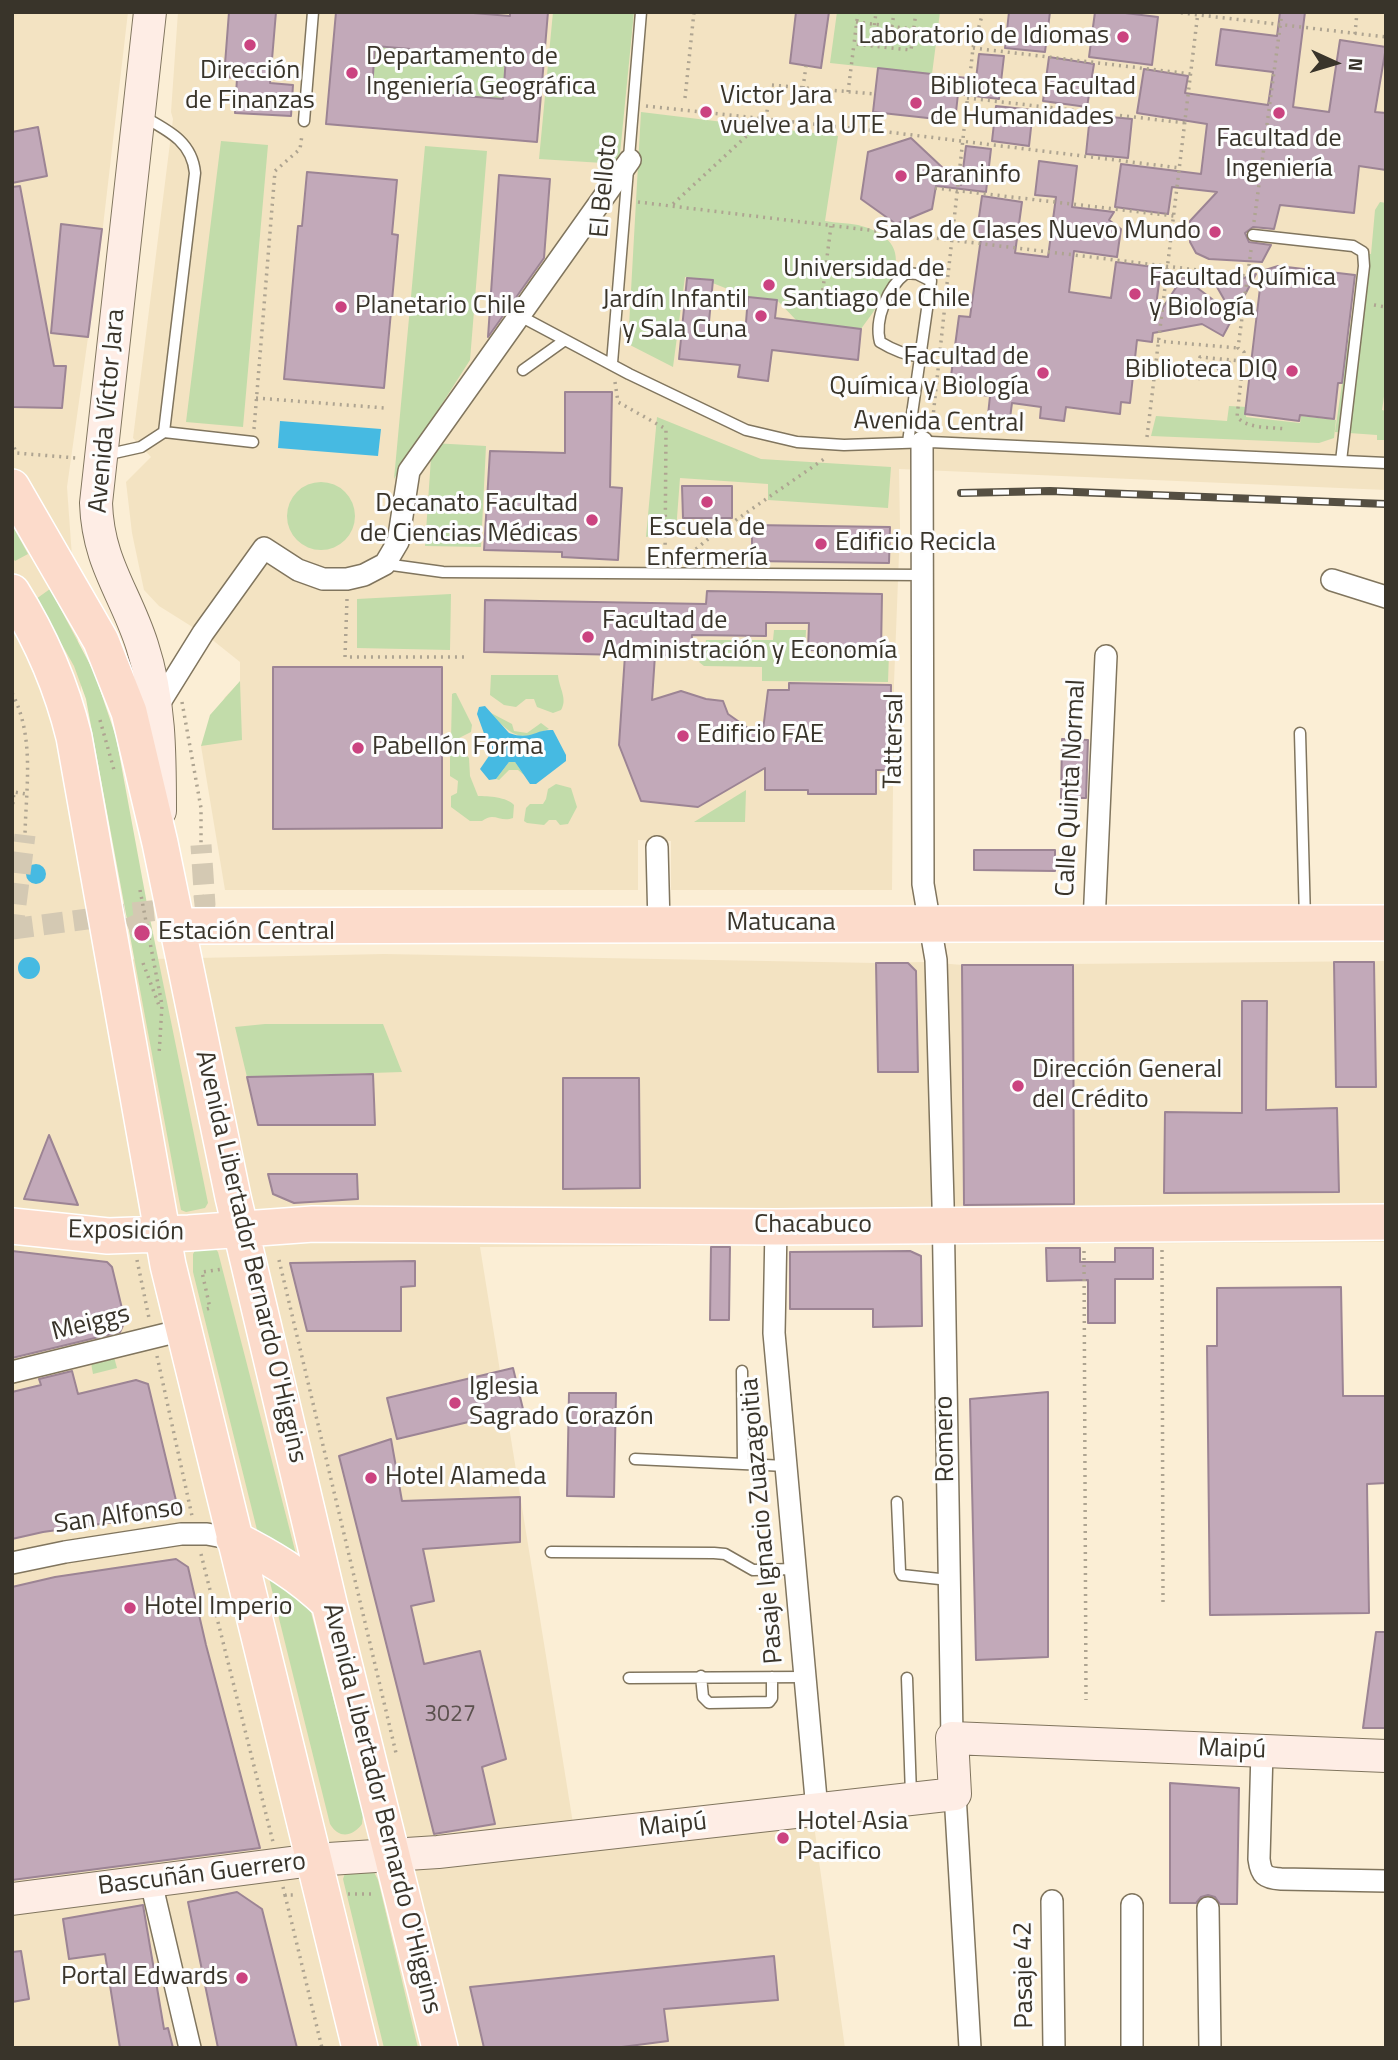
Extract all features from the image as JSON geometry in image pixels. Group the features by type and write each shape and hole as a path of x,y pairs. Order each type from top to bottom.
{"main road":[{"name":"Avenida Libertador Bernardo O'Higgins","path":"12,487 95,632 112,666 129,712 160,844 241,1229 329,1603 440,2048"},
{"path":"12,592 50,661 65,700 74,737 162,1235 168,1334 234,1539 360,2048"},
{"name":"Matucana","path":"176,926 1386,923"},
{"name":"Chacabuco","path":"241,1229 313,1224 776,1227 1386,1222"},
{"name":"Exposición","path":"12,1226 108,1236 241,1229"},
{"path":"234,1539 287,1567 329,1603"}],"street":[{"name":"Avenida Víctor Jara","path":"150,12 89,462 99,538 109,571 141,642 153,684 160,741 160,844"},
{"path":"157,707 203,633 264,548 298,570 323,579 347,579 364,575 385,564 398,542 409,471 630,159"},
{"name":"Tattersal","path":"920,442 924,575 922,831"},
{"path":"1332,580 1386,597"},
{"name":"Calle Quinta Normal","path":"1094,923 1106,656"},
{"name":"Romero","path":"922,831 923,884 936,960 952,1738 970,2048"},
{"path":"657,847 659,925"},
{"name":"Pasaje Ignacio Zuazagoitia","path":"776,1227 774,1333 817,1810"},
{"name":"Meiggs","path":"12,1372 168,1334"},
{"name":"San Alfonso","path":"12,1563 65,1552 196,1533 234,1539"},
{"name":"Maipú","path":"952,1738 1386,1756"},
{"path":"1262,1751 1259,1859 1261,1873 1281,1879 1386,1881"},
{"name":"Maipú","path":"391,1854 452,1851 955,1794"},
{"name":"Bascuñán Guerrero","path":"12,1899 313,1860 391,1854"},
{"path":"151,1882 190,2048"},
{"name":"Pasaje 42","path":"1052,1902 1054,2048"},
{"path":"1132,1905 1132,2048"},
{"path":"1208,1908 1210,2048"}],"lane":[{"path":"304,121 313,12"},
{"name":"El Belloto","path":"612,363 641,12"},
{"path":"138,114 171,132 186,146 194,161 195,173 164,432"},
{"path":"1253,235 1353,246 1363,252 1364,266 1341,461"},
{"path":"920,442 921,358 932,281 917,274 906,273 886,303 877,332 880,342 890,348 921,358"},
{"name":"Avenida Central","path":"520,316 746,430 797,442 844,445 920,442 1386,463"},
{"path":"523,370 565,340"},
{"path":"89,462 141,447 164,432 253,442"},
{"path":"385,564 443,572 924,575"},
{"path":"1300,733 1305,923"},
{"path":"742,1371 743,1464"},
{"path":"635,1459 786,1466"},
{"path":"897,1502 900,1572 902,1575 949,1580"},
{"path":"551,1552 714,1553 725,1554 753,1570 796,1569"},
{"path":"701,1676 703,1697 709,1703 769,1702 772,1698 772,1677"},
{"path":"629,1678 805,1677"},
{"path":"907,1678 911,1799"}],"path":[{"path":"685,98 694,12"},
{"path":"848,92 858,12"},
{"path":"872,46 876,12"},
{"path":"892,27 894,12"},
{"path":"854,44 911,50 916,12"},
{"path":"920,442 952,241 973,48 983,12"},
{"path":"1174,12 1386,36"},
{"path":"1238,348 1282,12"},
{"path":"1355,34 1357,12"},
{"path":"1145,453 1198,14"},
{"path":"856,22 914,29"},
{"path":"973,48 1191,74"},
{"path":"803,88 806,66"},
{"path":"673,204 766,118 771,85 875,94"},
{"path":"967,98 1186,123"},
{"path":"634,104 1180,168"},
{"path":"255,423 275,171 300,149"},
{"path":"935,188 1174,216"},
{"path":"627,201 673,204 831,226 1247,276"},
{"path":"821,304 831,226"},
{"path":"1157,341 1238,348 1244,352 1238,419 1250,426 1286,429"},
{"path":"1235,360 1198,379 1200,357 1235,360 1243,361"},
{"path":"612,363 618,402 666,429 665,574"},
{"path":"256,398 385,408"},
{"path":"12,441 16,453 79,458 89,462"},
{"path":"665,574 707,540 844,445"},
{"path":"347,579 345,657 466,657"},
{"path":"177,676 199,788 201,845"},
{"path":"12,693 20,708 28,746 25,835"},
{"path":"12,811 14,792 26,794"},
{"path":"1162,1243 1163,1602"},
{"path":"1084,1244 1086,1700"},
{"path":"279,1260 398,1759"},
{"path":"168,1334 196,1533 273,1842"},
{"path":"285,1895 322,2048"}],"shaded area":[{"path":"12,12 128,12 100,252 67,487 81,683 79,771 104,960 384,954 925,962 963,965 1386,961 1386,1242 480,1247 577,1848 813,1818 845,2048 12,2048"},
{"name":"Universidad de Santiago de Chile","path":"178,12 1386,12 1386,490 899,469 892,890 671,890 671,841 638,840 638,890 225,890 201,746 225,697 240,682 240,662 210,638 159,606 144,590 132,533 126,482 151,457 133,438 173,119 171,112"}],"green space":[{"path":"553,12 634,12 619,164 539,159"},
{"path":"837,12 940,12 932,74 830,63"},
{"path":"375,46 506,57 503,99 372,89"},
{"path":"641,112 838,136 825,221 858,225 879,233 891,244 896,256 895,270 889,285 861,329 797,321 777,300 748,297 710,282 685,277 673,367 628,344"},
{"path":"221,141 268,145 243,427 186,422"},
{"path":"425,146 487,151 470,360 394,479"},
{"path":"1380,202 1386,203 1386,383 1382,410 1386,411 1386,440 1377,440 1377,435 1335,432 1361,253 1371,254 1375,210"},
{"path":"1229,406 1247,407 1246,417 1300,423 1301,416 1336,420 1334,438 1319,443 1151,436 1156,416 1227,421"},
{"path":"657,417 761,459 891,467 888,508 768,500 768,484 680,478 676,531 646,537"},
{"path":"432,443 486,446 481,547 425,546"},
{"path":"321,482 334,484 345,492 353,503 353,529 345,540 334,548 321,550 308,548 297,540 289,529 287,516 289,503 297,492 308,484"},
{"path":"12,525 28,554 15,561 12,557"},
{"path":"50,589 94,672 116,737 208,1203 205,1208 186,1212 181,1210 86,699 74,666 36,599"},
{"path":"451,594 450,650 357,648 357,599"},
{"path":"774,630 806,630 805,653 889,653 888,682 762,681 762,667 704,666 699,662 705,655 706,640 773,640"},
{"path":"491,675 558,675 563,706 561,710 553,713 537,707 534,699 526,699 516,707 504,705 490,695"},
{"path":"240,681 242,740 201,746 210,715"},
{"path":"456,693 472,725 471,732 455,740 451,739 452,694"},
{"path":"491,713 512,724 514,731 527,733 541,723 549,729 523,736 510,732"},
{"path":"457,745 469,758 470,776 478,796 497,797 511,802 514,805 513,818 490,817 482,821 470,821 451,807 451,796 457,793 458,781 450,776 450,749"},
{"path":"509,762 515,762 524,775 518,770 509,770 499,780 496,779"},
{"path":"556,784 571,788 577,807 568,824 560,825 556,820 549,820 544,825 524,821 526,808 530,804 543,804 548,789"},
{"path":"746,790 745,822 694,822"},
{"path":"265,1024 383,1024 402,1072 247,1077 235,1027"},
{"path":"214,1247 218,1252 363,1814 362,1824 350,1834 337,1832 330,1824 193,1272 193,1254 196,1249"},
{"path":"114,1357 117,1368 93,1374 91,1363"},
{"path":"374,1872 418,2048 384,2048 343,1879 345,1873"}],"water":[{"path":"280,421 381,429 378,456 278,448"},
{"path":"485,706 509,733 523,736 553,730 566,755 566,761 536,784 530,784 515,762 509,762 496,779 489,780 480,769 491,753 477,714 479,707"},
{"path":"32,864 40,864 46,874 40,884 32,884 26,878 26,870"},
{"path":"29,957 39,964 40,968 33,978 29,979 19,972 18,968 25,958"}],"building":[{"name":"Dirección de Finanzas","path":"229,12 276,12 270,83 293,85 291,116 235,113 237,78 224,77"},
{"name":"Departamento de Ingeniería Geográfica","path":"336,12 461,12 510,16 510,12 548,12 537,142 326,124","holes":["375,46 506,57 503,99 372,89"]},
{"path":"796,12 829,12 821,68 790,63"},
{"path":"1009,12 1050,12 1045,52 1005,48"},
{"name":"Laboratorio de Idiomas","path":"1095,12 1158,17 1152,65 1089,57"},
{"path":"1280,12 1305,12 1293,107 1329,112 1340,40 1386,47 1375,112 1386,113 1386,170 1359,166 1354,213 1280,205 1274,229 1253,227 1245,233 1249,242 1271,245 1262,262 1209,259 1196,253 1190,242 1190,221 1217,192 1172,187 1168,214 1115,207 1121,164 1201,174 1207,124 1137,113 1144,69 1188,76 1185,93 1268,105 1273,72 1216,65 1221,29 1277,36"},
{"name":"Biblioteca Facultad de Humanidades","path":"979,54 1004,56 999,99 958,94 955,121 873,112 878,68 976,79"},
{"path":"1049,57 1094,64 1087,107 1043,101"},
{"path":"996,106 1033,110 1029,146 992,141"},
{"path":"1090,115 1132,119 1128,158 1086,154"},
{"path":"38,127 47,176 12,183 12,132"},
{"name":"Paraninfo","path":"911,138 961,185 966,146 991,149 986,192 936,186 932,209 896,224 861,199 868,152"},
{"path":"1039,161 1077,166 1072,207 1114,212 1109,220 1121,229 1117,257 1074,251 1069,292 1111,298 1116,262 1161,268 1154,321 1183,277 1233,315 1217,287 1256,274 1223,336 1202,324 1153,333 1152,342 1137,340 1130,403 1121,402 1120,414 1066,407 1064,421 1040,418 1041,407 1012,403 1010,418 988,415 990,396 949,391 959,316 970,317 981,238 976,238 982,196 1022,202 1015,253 1048,257 1056,197 1035,195"},
{"name":"Planetario Chile","path":"307,172 397,180 392,234 398,235 384,388 284,379 298,226 302,226"},
{"path":"499,175 550,179 544,258 488,337"},
{"path":"20,186 54,366 66,366 62,408 13,407 12,187"},
{"path":"61,224 102,229 88,337 51,333"},
{"path":"1278,266 1355,275 1342,383 1338,383 1334,419 1300,415 1299,421 1245,414 1262,271"},
{"name":"Jardín Infantil y Sala Cuna","path":"687,278 713,280 708,332 745,335 748,297 777,300 775,318 861,329 858,360 772,350 768,381 738,377 740,365 679,359"},
{"path":"565,392 612,392 610,487 622,488 618,560 562,557 562,552 484,550 490,451 565,453"},
{"name":"Escuela de Enfermería","path":"682,486 732,486 732,518 683,518"},
{"name":"Edificio Recicla","path":"752,525 890,527 889,563 752,561"},
{"path":"707,591 882,594 881,652 808,650 809,623 766,623 766,636 692,635 691,656 655,655 652,700 681,691 723,701 728,714 762,738 768,690 789,690 789,683 891,685 890,770 876,770 876,794 808,794 808,790 765,790 765,768 698,807 641,801 619,745 625,655 484,652 485,600 706,604"},
{"name":"Pabellón Forma","path":"273,667 442,667 442,828 273,829"},
{"path":"1062,739 1088,740 1086,798 1061,798"},
{"path":"974,850 1055,850 1055,871 974,870"},
{"path":"1334,962 1374,962 1376,1087 1336,1087"},
{"path":"876,963 908,963 916,971 918,1072 878,1072"},
{"name":"Dirección General del Crédito","path":"962,965 1073,965 1074,1204 964,1205"},
{"path":"1242,1001 1267,1001 1266,1110 1337,1108 1339,1192 1164,1193 1165,1112 1242,1113"},
{"path":"373,1074 375,1125 258,1125 247,1077"},
{"path":"563,1078 639,1078 640,1188 563,1189"},
{"path":"49,1135 78,1205 24,1199"},
{"path":"268,1174 357,1174 358,1199 294,1203 273,1194"},
{"path":"711,1247 730,1247 729,1320 710,1320"},
{"path":"1046,1248 1080,1248 1080,1262 1115,1262 1115,1248 1153,1248 1153,1279 1115,1279 1115,1323 1088,1323 1088,1280 1047,1281"},
{"path":"12,1251 107,1262 112,1267 125,1321 120,1332 12,1358"},
{"path":"910,1251 921,1256 922,1326 873,1327 873,1309 790,1309 790,1252"},
{"path":"415,1261 415,1286 401,1287 401,1331 307,1331 290,1263"},
{"path":"1341,1287 1343,1396 1386,1396 1386,1483 1367,1484 1369,1613 1210,1615 1207,1346 1217,1346 1217,1288"},
{"name":"Iglesia Sagrado Corazón","path":"513,1368 523,1409 397,1439 387,1398"},
{"path":"72,1371 78,1394 136,1380 148,1384 179,1513 43,1532 12,1539 12,1392 41,1385 39,1379"},
{"path":"1048,1392 1048,1657 976,1660 970,1399"},
{"path":"569,1393 616,1393 614,1497 567,1496"},
{"path":"391,1439 402,1501 520,1497 520,1542 423,1549 434,1601 411,1606 424,1664 480,1651 506,1759 482,1767 495,1824 434,1834 339,1456"},
{"path":"176,1559 188,1567 260,1848 12,1880 12,1587 55,1577"},
{"path":"1376,1632 1386,1632 1386,1728 1363,1728"},
{"path":"1170,1783 1239,1788 1237,1904 1220,1904 1215,1897 1208,1895 1201,1897 1196,1903 1170,1903"},
{"name":"Portal Edwards","path":"237,1892 262,1909 297,2048 218,2048 188,1902"},
{"path":"143,1905 164,2029 168,2028 173,2048 120,2048 105,1954 69,1959 63,1919"},
{"path":"21,1951 29,1999 12,2002 12,1952"},
{"path":"774,1956 778,2000 664,2009 668,2041 614,2048 484,2048 470,1987"}],"tunnel":[{"path":"12,935 25,835"},
{"path":"133,913 205,905 201,845"},
{"path":"12,929 133,913 142,933"}],"railway":[{"path":"961,493 1050,491 1386,504"}],"place":[{"name":"Laboratorio de Idiomas","path":"1123,37"},
{"name":"Dirección de Finanzas","path":"250,45"},
{"name":"Departamento de Ingeniería Geográfica","path":"352,73"},
{"name":"Biblioteca Facultad de Humanidades","path":"916,103"},
{"name":"Victor Jara vuelve a la UTE","path":"706,112"},
{"name":"Facultad de Ingeniería","path":"1279,113"},
{"name":"Paraninfo","path":"901,176"},
{"name":"Salas de Clases Nuevo Mundo","path":"1215,232"},
{"name":"Universidad de Santiago de Chile","path":"769,285"},
{"name":"Facultad Química y Biología","path":"1135,294"},
{"name":"Planetario Chile","path":"341,307"},
{"name":"Jardín Infantil y Sala Cuna","path":"761,316"},
{"name":"Biblioteca DIQ","path":"1292,371"},
{"name":"Facultad de Química y Biología","path":"1043,373"},
{"name":"Escuela de Enfermería","path":"707,502"},
{"name":"Decanato Facultad de Ciencias Médicas","path":"592,520"},
{"name":"Edificio Recicla","path":"821,544"},
{"name":"Facultad de Administración y Economía","path":"588,637"},
{"name":"Edificio FAE","path":"683,736"},
{"name":"Pabellón Forma","path":"358,748"},
{"name":"Estación Central","path":"142,933"},
{"name":"Dirección General del Crédito","path":"1018,1086"},
{"name":"Iglesia Sagrado Corazón","path":"455,1403"},
{"name":"Hotel Alameda","path":"371,1478"},
{"name":"Hotel Imperio","path":"130,1608"},
{"name":"Hotel Asia Pacifico","path":"783,1838"},
{"name":"Portal Edwards","path":"242,1978"}]}
